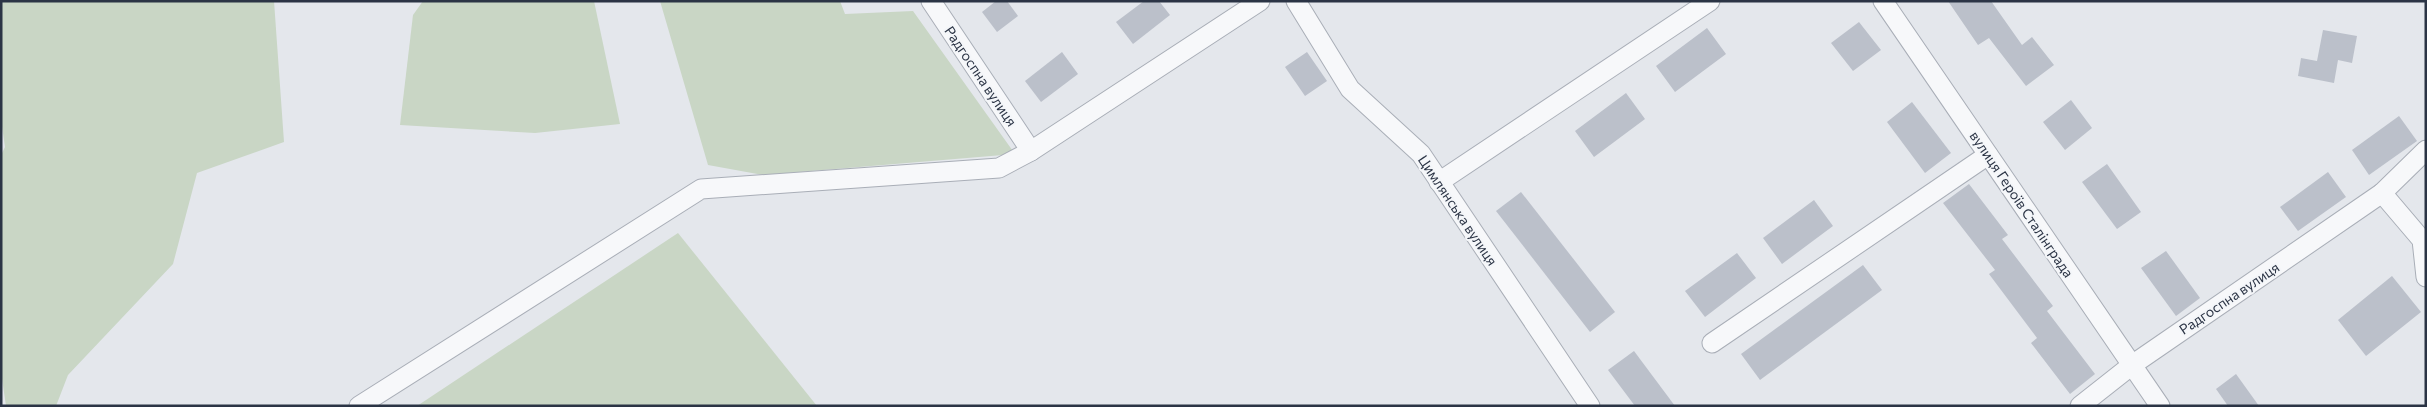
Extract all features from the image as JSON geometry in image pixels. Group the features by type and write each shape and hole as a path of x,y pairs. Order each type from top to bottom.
{"street":[{"path":"359,406 701,189 999,168 1031,151 1260,1"},
{"name":"Цимлянська вулиця","path":"1296,1 1350,89 1421,154 1590,406"},
{"path":"1439,182 1710,1"},
{"name":"вулиця Героїв Сталінграда","path":"1883,1 2160,406"},
{"name":"Радгоспна вулиця","path":"939,4 1031,151"},
{"name":"Радгоспна вулиця","path":"2080,406 2132,365 2382,193 2426,150"},
{"path":"1712,343 1988,155"},
{"path":"2382,193 2422,240 2426,277"}],"green space":[{"path":"1,1 274,1 284,142 197,173 173,264 68,375 56,406 6,406 1,372 1,155 5,147 1,120"},
{"path":"423,1 594,1 620,124 535,133 400,125 413,15"},
{"path":"660,1 840,1 845,14 913,11 1015,154 763,175 708,165"},
{"path":"678,233 817,406 417,406"}],"building":[{"path":"996,1 1007,1 1018,16 997,32 982,12"},
{"path":"1144,1 1159,1 1170,15 1133,44 1116,22"},
{"path":"1948,1 1991,1 2022,45 2032,37 2054,65 2026,86 1989,38 1978,45"},
{"path":"1859,22 1881,50 1853,71 1831,43"},
{"path":"1707,28 1726,54 1675,92 1656,66"},
{"path":"2323,30 2357,36 2352,63 2338,60 2334,83 2298,76 2301,58 2317,61"},
{"path":"1062,52 1078,74 1041,102 1025,81"},
{"path":"1307,52 1327,81 1305,96 1285,67"},
{"path":"1626,93 1645,119 1594,157 1575,131"},
{"path":"2071,100 2092,128 2065,150 2043,122"},
{"path":"1912,102 1951,153 1925,173 1887,122"},
{"path":"2399,116 2417,141 2369,175 2352,150"},
{"path":"2107,164 2141,212 2117,229 2082,182"},
{"path":"2328,172 2346,197 2298,231 2280,207"},
{"path":"1969,184 2008,235 2002,239 2053,306 2047,311 2095,374 2070,394 2031,343 2037,338 1989,274 1995,270 1943,203"},
{"path":"1521,192 1615,312 1590,332 1496,211"},
{"path":"1814,200 1833,226 1782,264 1763,238"},
{"path":"2166,251 2200,298 2176,316 2141,268"},
{"path":"1737,253 1756,278 1705,317 1685,291"},
{"path":"1863,265 1882,290 1760,380 1741,354"},
{"path":"2392,276 2421,312 2366,356 2338,320"},
{"path":"1634,351 1675,406 1635,406 1608,370"},
{"path":"2236,374 2259,406 2228,406 2216,389"}]}
